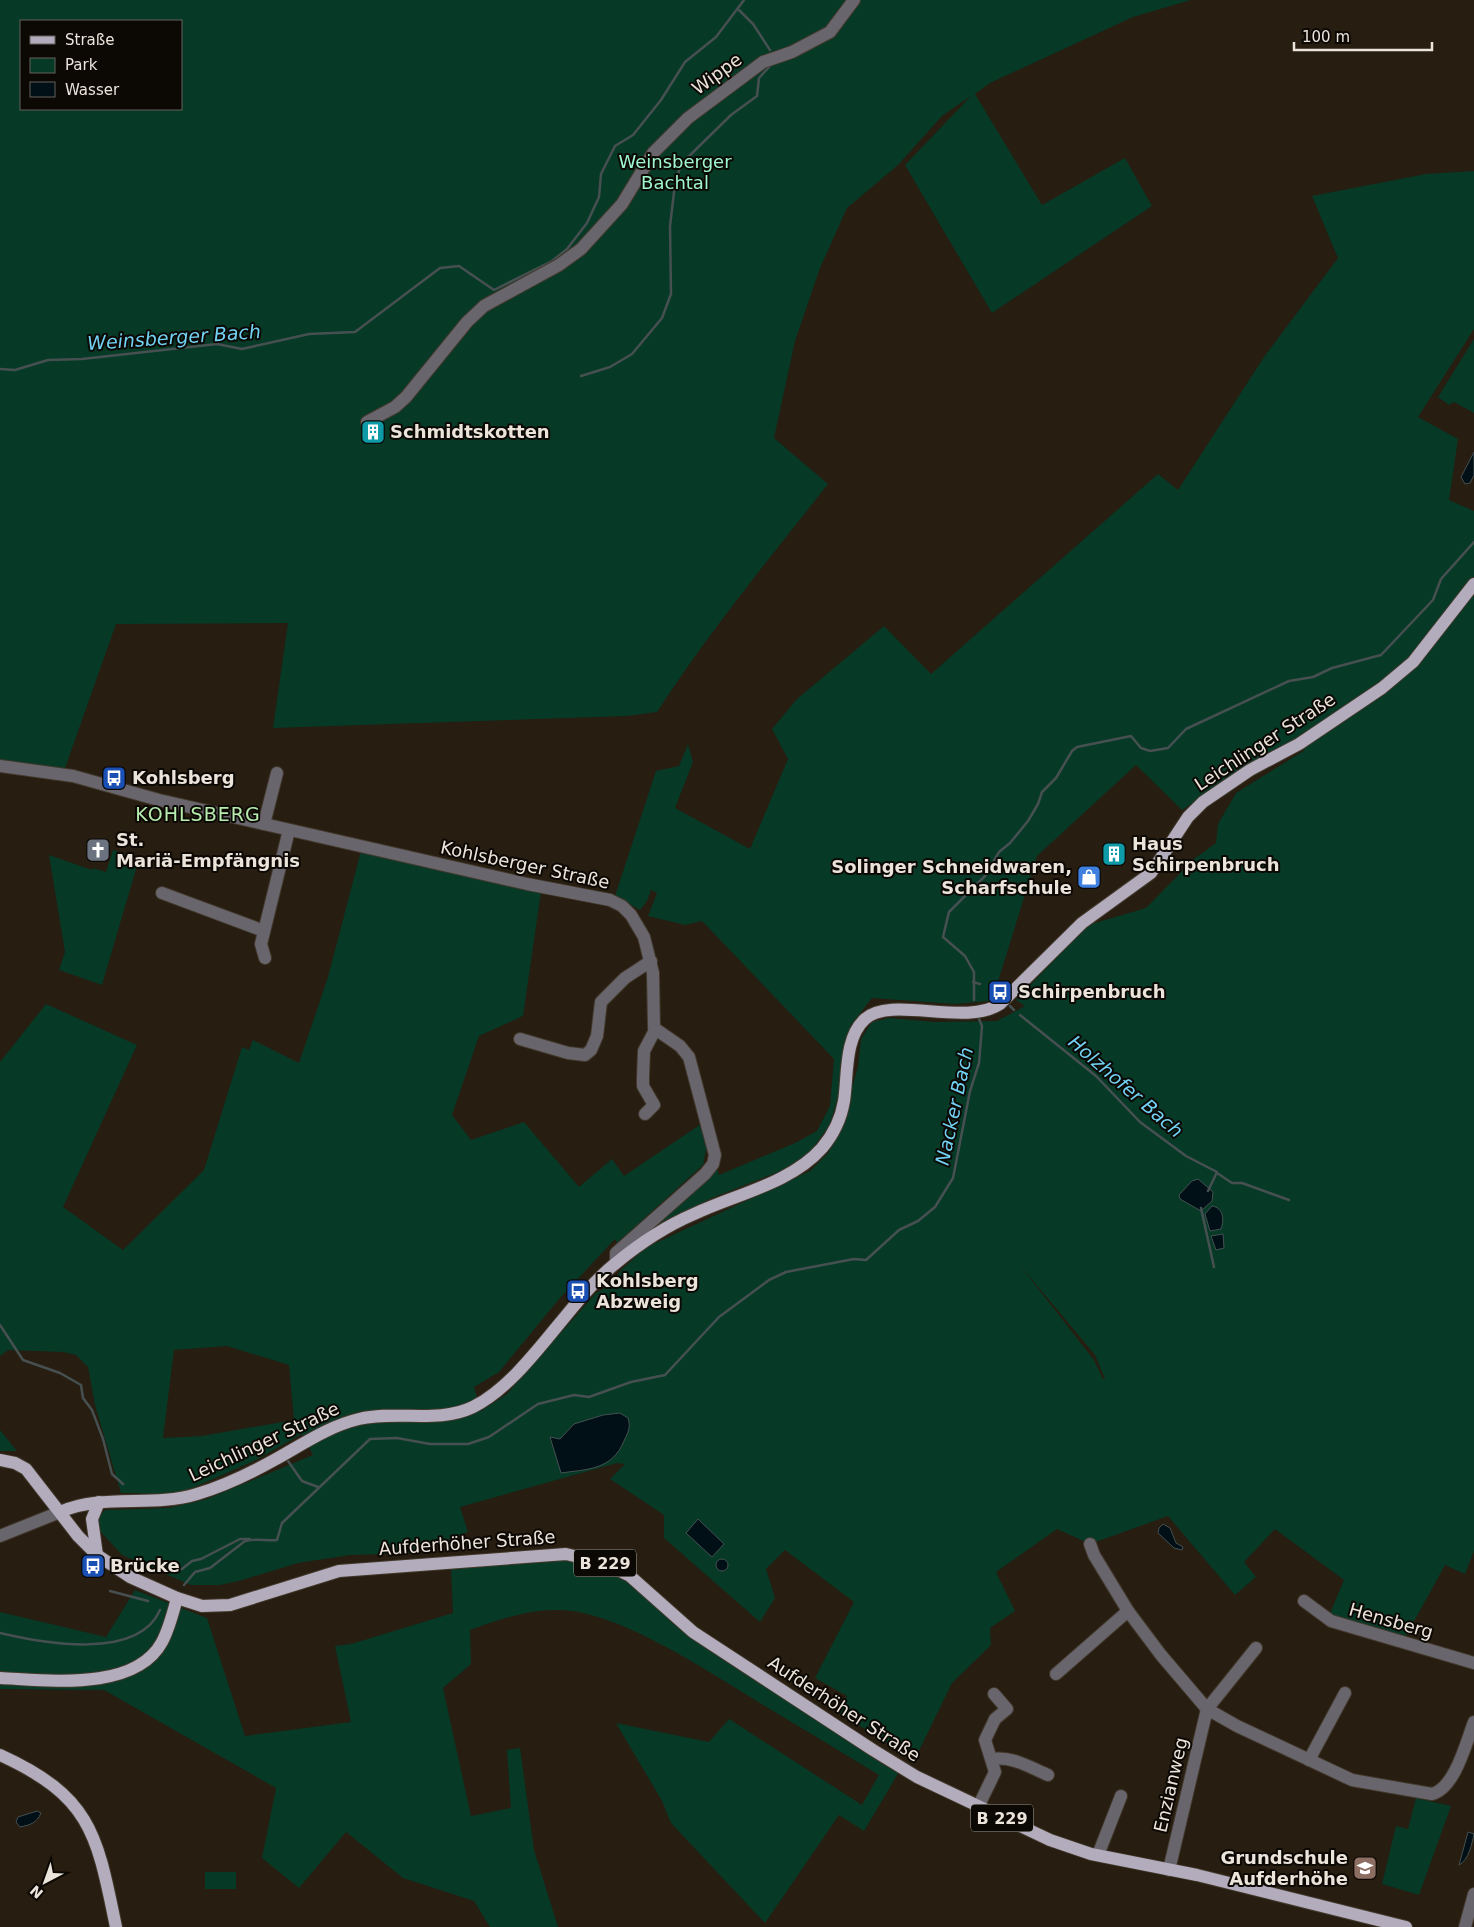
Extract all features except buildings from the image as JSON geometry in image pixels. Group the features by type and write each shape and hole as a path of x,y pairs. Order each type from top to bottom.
{"main road":[{"name":"Leichlinger Straße","path":"60,1512 99,1502 166,1500 198,1494 260,1467 332,1428 359,1419 392,1414 445,1415 467,1410 488,1398 508,1380 585,1293 616,1263 657,1234 691,1215 778,1179 810,1160 824,1145 838,1123 844,1102 851,1046 859,1027 865,1019 873,1013 890,1010 950,1013 984,1010 1000,1004 1082,923 1152,873 1188,817 1203,802 1250,770 1299,744 1382,688 1413,662 1474,584"},
{"name":"B 229","path":"0,1460 12,1462 26,1469 60,1512"},
{"path":"97,1555 92,1519 99,1502"},
{"name":"Aufderhöher Straße","path":"60,1512 97,1555 130,1577 177,1598 202,1606 223,1606 338,1571 550,1554 566,1554 594,1559 613,1566 630,1576 693,1632 873,1750 917,1777 1050,1840 1098,1856 1233,1883 1406,1927"},
{"path":"0,1678 82,1680 112,1676 128,1670 152,1656 162,1642 177,1598"},
{"path":"0,1755 50,1782 76,1806 98,1846 116,1927"}],"street":[{"name":"Wippe","path":"367,422 396,407 467,322 484,306 574,256 622,204 653,152 688,118 763,62 792,52 830,32 854,0"},
{"name":"Kohlsberger Straße","path":"0,766 73,776 159,800 509,880 610,900 625,909 639,926 651,961 655,1030"},
{"path":"264,824 277,773"},
{"path":"265,958 261,944 289,830"},
{"path":"162,893 264,931"},
{"path":"520,1039 568,1053 585,1055 591,1050 597,1036 601,1002 625,978 651,961"},
{"path":"616,1263 616,1253 705,1174 715,1160 689,1057 680,1046 655,1030 644,1051 643,1086 654,1105 645,1114"},
{"path":"0,1536 60,1512"},
{"path":"1090,1544 1094,1555 1128,1611 1160,1655 1207,1709 1237,1726 1352,1780 1432,1794 1440,1792 1450,1782 1474,1722"},
{"name":"Hensberg","path":"1304,1601 1331,1621 1474,1663"},
{"path":"1056,1674 1128,1611"},
{"name":"Enzianweg","path":"1169,1870 1207,1709 1256,1648"},
{"path":"1309,1760 1345,1693"},
{"path":"978,1807 994,1775 992,1759 984,1740 995,1719 1007,1708 994,1694"},
{"path":"992,1759 1005,1757 1048,1775"},
{"path":"1098,1856 1121,1796"},
{"path":"1465,1927 1474,1894"}],"green space":[{"name":"Weinsberger Bachtal","path":"0,0 1191,0 1133,17 990,83 975,94 1042,205 1125,158 1152,206 992,313 905,165 971,96 942,116 898,165 847,208 820,268 795,341 774,438 828,484 718,624 657,712 627,716 273,728 288,623 116,624 64,771 0,763"},
{"path":"1474,171 1474,329 1418,417 1458,439 1449,500 1474,511 1474,1551 1465,1574 1445,1565 1406,1636 1329,1616 1344,1580 1275,1529 1244,1562 1256,1577 1235,1595 1168,1516 1090,1544 1057,1529 996,1572 1015,1611 990,1628 991,1645 952,1683 914,1761 840,1713 847,1696 815,1678 854,1602 785,1550 766,1569 775,1598 760,1622 664,1538 664,1515 610,1479 625,1464 617,1463 460,1507 468,1532 414,1553 350,1555 298,1563 220,1585 191,1585 122,1555 100,1531 98,1517 105,1510 168,1508 207,1499 313,1455 302,1434 254,1461 195,1487 172,1494 121,1493 95,1405 88,1367 76,1355 63,1352 8,1350 0,1356 0,1062 46,1004 137,1045 63,1207 123,1250 204,1170 242,1047 249,1050 253,1040 299,1063 328,977 361,851 541,892 523,1016 479,1036 452,1115 471,1140 524,1122 579,1187 612,1159 624,1176 701,1124 707,1145 703,1165 617,1243 615,1239 559,1299 499,1372 474,1387 481,1411 507,1394 596,1293 610,1285 622,1269 647,1247 810,1171 828,1153 840,1130 858,1066 861,1039 872,1022 889,1018 935,1022 997,1021 1025,1006 1016,1000 1088,925 1146,908 1194,859 1216,843 1218,824 1236,793 1305,750 1294,739 1182,810 1136,765 1037,856 996,988 989,1001 955,1004 872,998 851,1025 841,1061 839,1094 830,1124 813,1148 793,1166 712,1198 653,1228 717,1169 719,1175 795,1143 817,1131 830,1106 834,1059 702,921 685,925 648,916 657,893 651,890 647,901 640,910 615,896 656,771 679,766 688,744 693,762 675,808 750,849 788,759 772,729 797,699 884,626 931,674 1158,474 1178,490 1264,357 1338,258 1312,196 1426,174","holes":["1019,1264 1095,1355 1105,1379 1103,1379 1094,1360","227,1346 289,1365 294,1420 202,1436 163,1438 174,1350"]},
{"path":"1474,339 1474,413 1454,402 1449,405 1438,397"},
{"path":"113,850 139,859 102,985 59,970 65,952 49,855 92,870 93,868 106,872"},
{"path":"0,1430 17,1451 0,1451"},
{"path":"560,1560 589,1562 616,1572 899,1772 864,1831 839,1815 765,1923 671,1823 662,1801 616,1723 709,1742 729,1719 862,1805 879,1775 681,1655 631,1629 606,1619 581,1613 548,1610 514,1616 470,1630 471,1664 443,1688 471,1816 511,1808 507,1750 520,1748 534,1850 558,1927 490,1927 474,1901 403,1878 346,1832 299,1888 262,1858 276,1788 104,1690 0,1689 0,1612 106,1637 135,1590 207,1618 245,1736 351,1722 335,1646 351,1644 453,1613 451,1569"},
{"path":"1416,1798 1451,1806 1419,1895 1382,1884 1396,1826 1408,1829"},
{"path":"205,1872 236,1872 236,1889 205,1889"}],"water":[{"path":"1474,452 1474,475 1470,483 1465,484 1461,477"},
{"path":"1198,1179 1213,1192 1212,1201 1201,1211 1180,1199 1179,1195 1192,1181"},
{"path":"1212,1206 1219,1209 1223,1222 1221,1229 1210,1231 1205,1214"},
{"path":"1223,1234 1224,1248 1216,1250 1211,1236"},
{"path":"620,1413 628,1418 629,1427 619,1451 613,1458 590,1469 561,1473 550,1437 560,1439 574,1424 603,1415"},
{"path":"698,1519 724,1544 712,1557 686,1533"},
{"path":"1163,1524 1170,1528 1176,1543 1183,1547 1182,1550 1174,1548 1158,1533 1159,1528"},
{"path":"724,1559 727,1560 727,1570 720,1571 717,1570 716,1563 717,1560"},
{"path":"37,1811 41,1813 33,1823 20,1827 16,1822 18,1817"},
{"path":"1468,1832 1474,1834 1471,1846 1468,1855 1459,1865"}],"waterway":[{"name":"Weinsberger Bach","path":"0,369 15,370 48,360 82,359 217,344 242,349 309,334 355,332 440,268 459,266 494,290 552,261 567,249 587,223 599,197 601,174 615,146 633,135 661,100 685,62 716,37 744,0"},
{"path":"739,10 753,24 770,50"},
{"path":"581,376 610,367 632,354 662,318 671,294 670,226 675,184 681,164 731,115 757,96 759,78 770,66"},
{"name":"Nacker Bach","path":"974,1000 974,972 965,956 943,937 949,912 985,876 999,852 1010,843 1028,821 1038,804 1042,792 1056,778 1072,751 1077,747 1131,736 1141,748 1150,751 1168,748 1186,729 1289,681 1313,677 1332,668 1381,655 1433,600 1441,579 1474,542"},
{"name":"Nacker Bach","path":"973,982 980,984"},
{"name":"Holzhofer Bach","path":"1010,1006 1014,1010"},
{"name":"Holzhofer Bach","path":"1020,1015 1096,1076 1140,1122 1186,1156 1217,1172 1208,1191"},
{"name":"Nacker Bach","path":"184,1585 195,1572 210,1568 245,1541 277,1540 282,1523 370,1439 397,1438 430,1444 468,1444 489,1437 538,1404 574,1395 589,1397 631,1382 665,1375 719,1317 769,1280 786,1272 854,1259 866,1260 899,1230 918,1221 935,1207 953,1178 970,1091 979,1063 982,1026 979,1019"},
{"name":"Holzhofer Bach","path":"1217,1173 1232,1183 1242,1183 1289,1200"},
{"name":"Holzhofer Bach","path":"1201,1208 1214,1267"},
{"path":"0,1325 23,1360 60,1373 81,1385 83,1398 92,1410 103,1439 112,1474 123,1484"},
{"path":"288,1461 302,1481 318,1487"},
{"path":"167,1572 173,1567 182,1569 192,1561 201,1559 240,1539 250,1539"},
{"path":"110,1591 148,1601"},
{"name":"Nacker Bach","path":"0,1633 63,1644 111,1642 132,1637 149,1626 160,1610"}],"place":[{"name":"Schmidtskotten","path":"373,432"},
{"name":"Kohlsberg","path":"114,778"},
{"name":"St. Mariä-Empfängnis","path":"98,850"},
{"name":"Haus Schirpenbruch","path":"1114,854"},
{"name":"Solinger Schneidwaren, Scharfschule","path":"1089,877"},
{"name":"Schirpenbruch","path":"1000,992"},
{"name":"Kohlsberg Abzweig","path":"578,1291"},
{"name":"Brücke","path":"93,1566"},
{"name":"Grundschule Aufderhöhe","path":"1365,1868"}],"district":[{"name":"KOHLSBERG","path":"198,814"}]}
